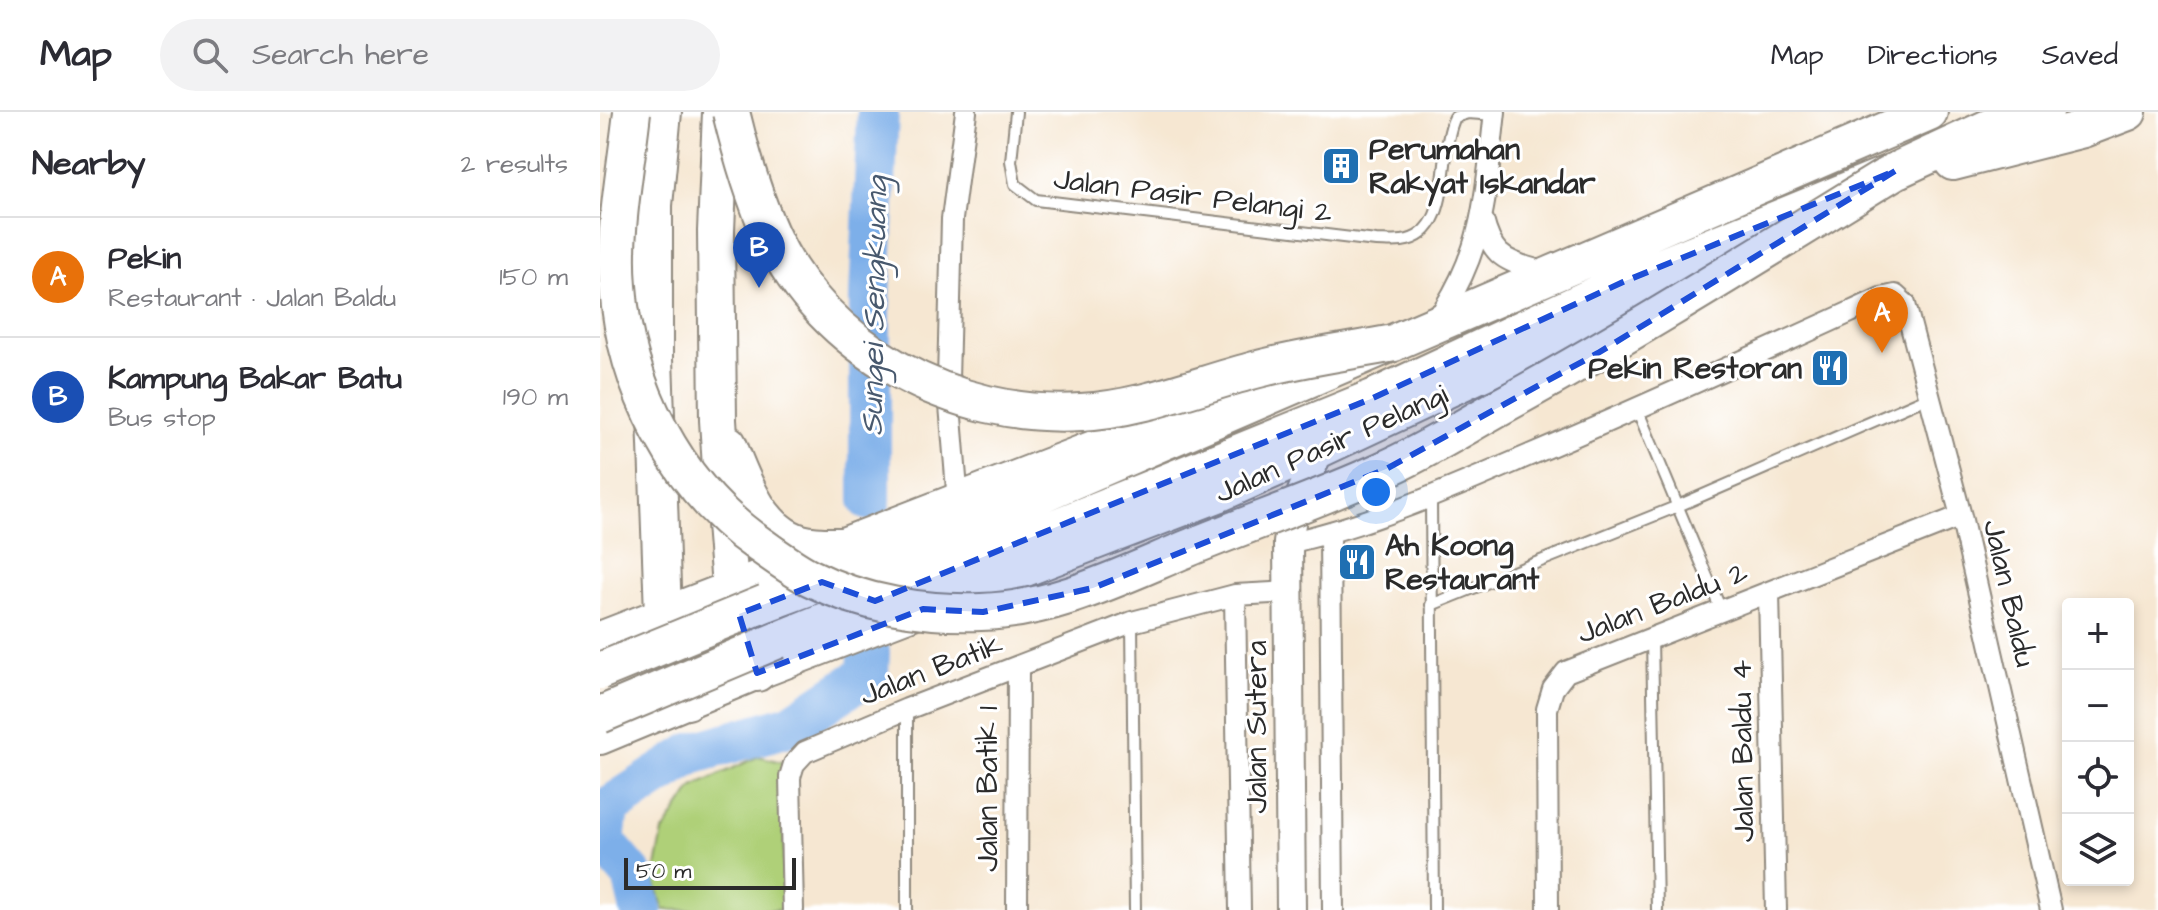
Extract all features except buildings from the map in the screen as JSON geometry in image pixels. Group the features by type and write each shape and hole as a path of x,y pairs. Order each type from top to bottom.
{"highway":[{"path":"632,112 618,227 617,284 626,344 646,401 670,450 693,483 718,512 746,536 812,578 875,601 947,611 983,612 1035,605 1093,588 1386,469 1598,353 1903,172 2023,112"},
{"path":"663,112 654,205 654,359 663,614 687,701"},
{"path":"721,112 716,231 718,420 730,586 757,673"},
{"path":"731,112 741,154 770,233 794,275 853,339 917,380 958,398 1032,412 1082,412 1142,404 1252,371 1394,343"},
{"path":"600,671 766,603 923,545 1929,112"},
{"path":"600,715 1373,398 1623,282 1903,172 2083,129 2128,112"},
{"path":"718,420 744,483 772,525 797,542 845,546"}],"main road":[{"name":"Jalan Pasir Pelangi","path":"600,738 757,673 1218,496 1318,452 1903,172 2047,112"},
{"path":"600,638 730,586 944,508 1444,309 1882,113"}],"street":[{"path":"944,508 952,219 966,112"},
{"path":"1444,309 1461,283 1483,220 1495,114"},
{"path":"1483,220 1488,240 1495,250 1514,264 1533,269"},
{"name":"Jalan Baldu","path":"1637,409 1881,298 1895,295 1905,304 1961,516 2051,910"},
{"path":"1218,496 1257,510 1273,523 1288,543 1330,533 1431,497 1637,409"},
{"name":"Jalan Sutera","path":"1291,910 1288,543 1292,517 1318,452"},
{"name":"Jalan Baldu 2","path":"1548,910 1547,709 1553,689 1566,672 1961,516"},
{"path":"1330,533 1333,910"},
{"name":"Jalan Batik","path":"793,910 790,777 794,764 805,752 1132,622 1235,595 1288,592"},
{"name":"Jalan Baldu 4","path":"1769,592 1776,910"},
{"path":"1235,595 1240,910"},
{"name":"Jalan Batik 1","path":"1017,910 1018,667"}],"lane":[{"name":"Jalan Pasir Pelangi 2","path":"1016,112 1011,161 1015,184 1036,200 1376,241 1405,241 1427,229 1439,209 1448,131 1455,117 1468,113 1495,114"},
{"path":"1431,605 1678,506 1929,397"},
{"path":"1637,409 1721,610"},
{"path":"1431,497 1434,910"},
{"path":"1132,622 1135,910"},
{"path":"1652,638 1657,910"},
{"path":"907,709 907,910"}],"highlighted area":[{"path":"1895,171 1598,353 1386,469 1093,588 983,612 923,609 757,673 739,614 822,582 875,601 1373,398 1623,282"}],"green space":[{"path":"759,756 785,763 783,910 664,910 654,877 663,832 693,787"}],"waterway":[{"name":"Sungei Sengkuang","path":"870,500 870,298 878,112"},
{"name":"Sungei Sengkuang","path":"641,910 633,876 604,842 608,808 691,754 791,725 868,674 869,652"}],"place":[{"name":"Perumahan Rakyat Iskandar","path":"1341,166"},
{"name":"Kampung Bakar Batu","path":"759,288"},
{"name":"Pekin","path":"1882,353"},
{"name":"Pekin Restoran","path":"1830,368"},
{"name":"Ah Koong Restaurant","path":"1357,562"}]}
